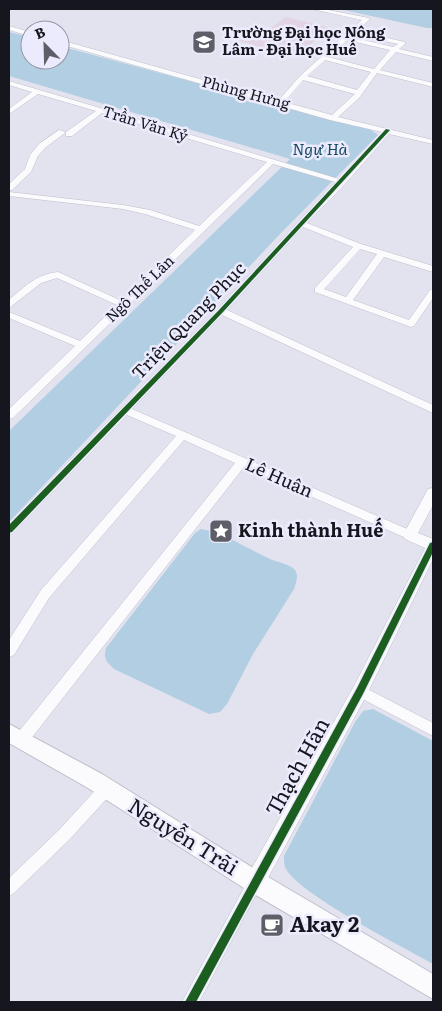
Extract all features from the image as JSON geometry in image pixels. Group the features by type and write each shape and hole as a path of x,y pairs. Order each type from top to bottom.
{"main road":[{"name":"Nguyễn Trãi","path":"15,737 75,769 255,882 433,987"}],"street":[{"path":"281,102 302,77 367,19 315,9"},
{"path":"333,118 359,93 373,71 394,49 403,43 354,32"},
{"path":"347,38 433,58"},
{"name":"Phùng Hưng","path":"70,45 333,118 433,142"},
{"path":"323,58 433,85"},
{"path":"302,77 359,93"},
{"name":"Trần Văn Kỷ","path":"9,83 338,181"},
{"path":"9,112 38,92"},
{"path":"9,188 28,170 34,155 42,146 66,133 100,110"},
{"name":"Triệu Quang Phục","path":"9,530 221,311 302,224 338,181 388,130"},
{"name":"Ngô Thế Lân","path":"9,415 202,230 276,163"},
{"path":"9,194 123,207 147,212 202,230"},
{"path":"302,224 358,246 433,269"},
{"path":"358,246 318,290 411,324 433,292"},
{"path":"348,301 382,253"},
{"path":"9,306 30,288 51,275 58,275 124,305"},
{"path":"221,311 433,409"},
{"path":"9,315 82,345"},
{"name":"Lê Huân","path":"125,410 433,545"},
{"path":"9,651 45,594 182,436"},
{"path":"15,737 242,461"},
{"path":"410,535 433,493"},
{"name":"Thạch Hãn","path":"190,1002 360,691 433,545"},
{"path":"360,691 433,730"},
{"path":"9,888 64,835 106,789"}],"shaded area":[{"path":"286,17 331,28 295,57 236,40 251,29 264,33"}],"water":[{"path":"339,9 433,9 433,28 427,28"},
{"name":"Ngự Hà","path":"9,32 20,35 20,70 70,70 70,49 371,130 378,135 280,234 9,522 9,431 290,159 9,76"},
{"path":"201,529 218,534 270,559 290,566 295,570 297,577 294,589 253,654 227,704 220,712 209,714 116,670 105,658 106,648 195,533"},
{"path":"373,709 433,741 433,964 329,905 293,878 285,867 284,856 355,722 363,711"}],"cycle path":[{"path":"9,530 221,311 388,130"},
{"path":"190,1002 360,691 433,545"}],"place":[{"name":"Trường Đại học Nông Lâm - Đại học Huế","path":"204,42"},
{"name":"Kinh thành Huế","path":"221,531"},
{"name":"Akay 2","path":"272,925"}]}
